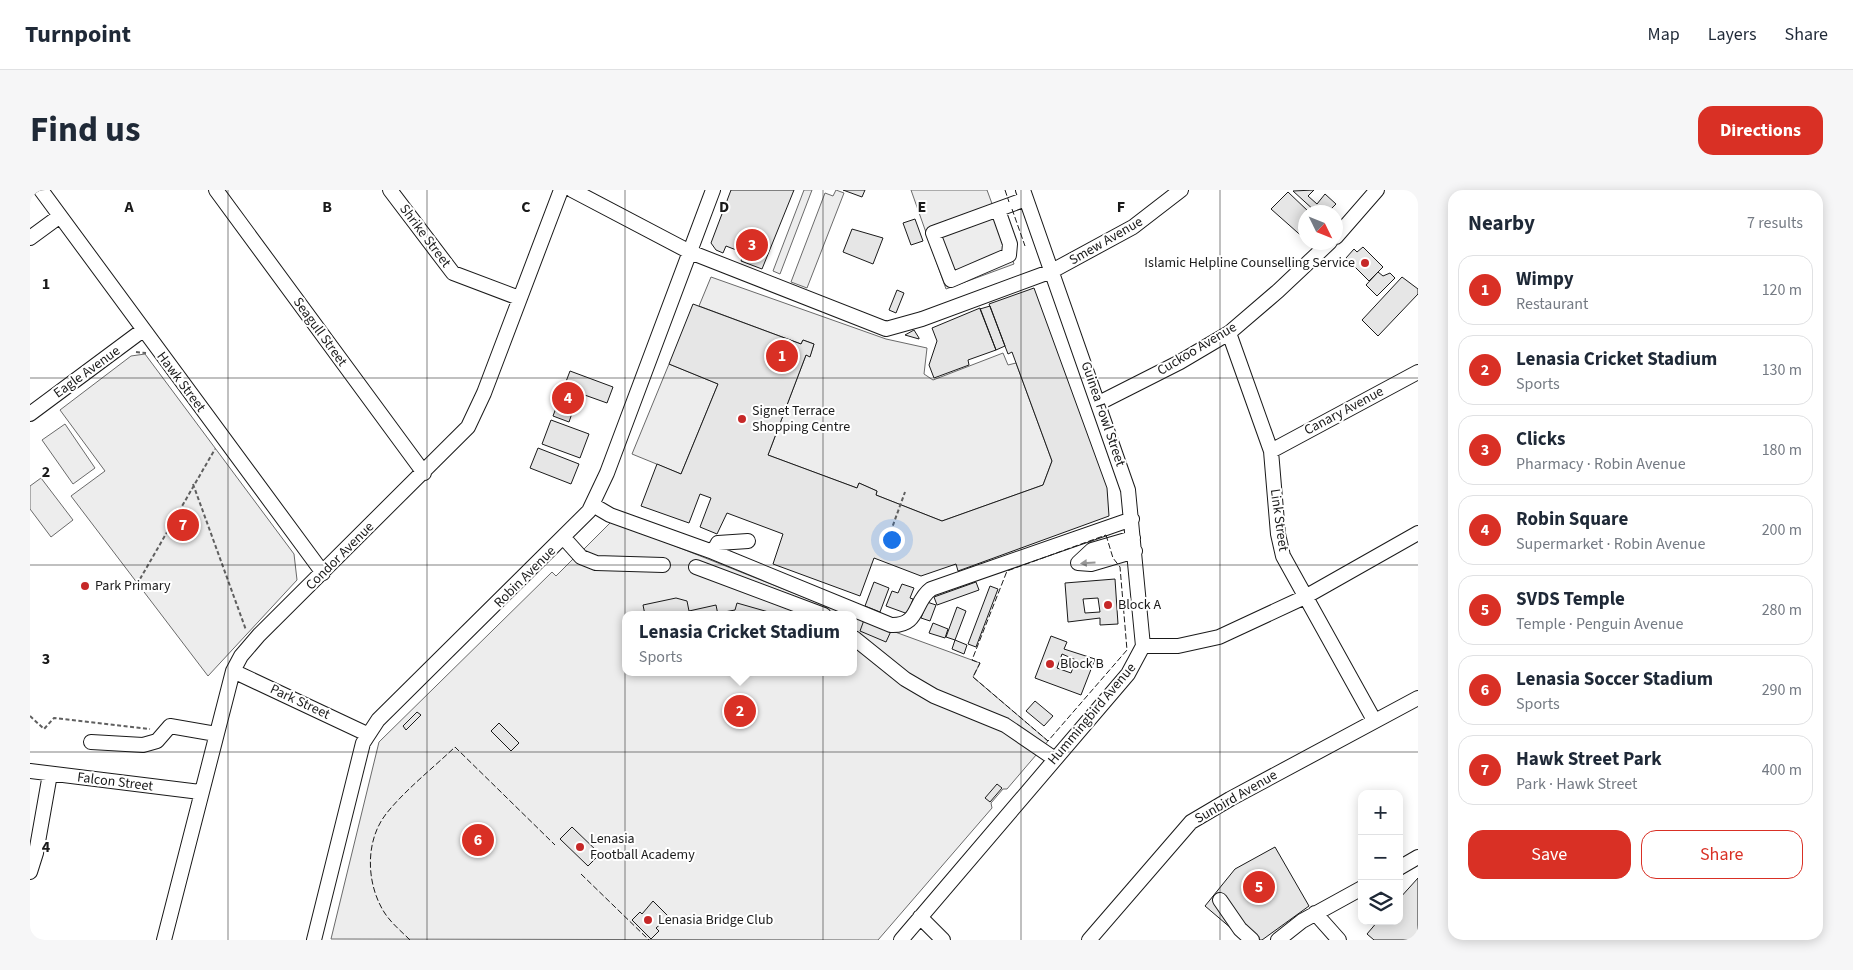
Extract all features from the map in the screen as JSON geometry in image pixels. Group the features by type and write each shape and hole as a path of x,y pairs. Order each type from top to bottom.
{"street":[{"name":"Hawk Street","path":"41,190 323,573"},
{"name":"Seagull Street","path":"216,190 424,473"},
{"name":"Shrike Street","path":"390,190 453,273 519,298"},
{"name":"Condor Avenue","path":"164,940 200,792 233,671 253,642 468,427 484,393 561,190"},
{"name":"Smew Avenue","path":"572,190 690,252 886,329 922,319 1052,271 1134,227 1182,190"},
{"name":"Robin Avenue","path":"314,940 367,734 378,720 564,538 593,505 713,190"},
{"path":"1343,229 1377,190"},
{"path":"998,210 1010,244 1009,256 951,280 933,233 998,210 1025,195"},
{"name":"Guinea Fowl Street","path":"1025,195 1124,472 1132,519 1143,646"},
{"path":"30,238 60,216"},
{"name":"Cuckoo Avenue","path":"1099,403 1180,362 1229,333 1322,250"},
{"name":"Eagle Avenue","path":"30,414 143,330"},
{"name":"Link Street","path":"1229,333 1271,451 1280,544 1287,565 1374,720"},
{"name":"Canary Avenue","path":"1271,451 1418,372"},
{"path":"593,505 610,515 713,552 857,611"},
{"path":"857,611 891,625 908,622 914,615 923,594 931,589 1132,519"},
{"path":"1143,646 1178,646 1219,637 1305,597 1418,534"},
{"path":"564,538 581,557 596,563 663,565"},
{"path":"713,552 718,543 748,541"},
{"path":"696,567 813,611"},
{"path":"857,640 906,679 934,696 1005,725 1055,759"},
{"name":"Hummingbird Avenue","path":"901,940 1128,674 1143,646"},
{"name":"Park Street","path":"233,671 367,734"},
{"name":"Sunbird Avenue","path":"1089,940 1191,822 1374,720 1418,698"},
{"path":"91,742 143,745 157,741 170,726 216,734"},
{"name":"Falcon Street","path":"30,772 200,792"},
{"path":"30,872 36,854 50,774"},
{"path":"1403,866 1418,857"},
{"path":"1278,940 1290,929 1315,913 1358,890"},
{"path":"1220,900 1240,929 1252,940"},
{"path":"1315,913 1339,940"},
{"path":"920,917 943,940"}],"path":[{"path":"130,352 148,353"},
{"path":"140,579 193,484 218,446"},
{"path":"193,484 247,634"},
{"path":"884,550 905,492"},
{"path":"30,716 44,729 54,718 158,730"}],"shaded area":[{"path":"804,190 812,190 780,274 773,271"},
{"path":"836,190 844,193 807,288 791,282 825,193 833,196"},
{"path":"911,190 987,190 1014,264 946,289"},
{"path":"711,277 886,339 927,348 924,374 933,380 1003,353 1008,365 1016,363 1052,461 1043,485 942,521 876,495 877,491 859,483 857,488 768,455 806,355 810,356 814,344 803,340 801,344 699,306"},
{"path":"145,354 294,554 297,580 208,676 71,496 105,471 60,410 131,356"},
{"path":"669,364 718,384 681,474 632,454"},
{"path":"65,424 95,468 73,484 42,440"},
{"path":"41,478 73,520 51,537 30,509 30,486"},
{"path":"612,521 839,611 622,611 622,676 857,676 857,618 980,663 973,677 1048,741 1007,789 1003,789 991,803 992,808 878,940 331,939 379,742 552,572 556,576 573,559 578,560 584,553 584,549"}],"building":[{"path":"731,190 794,190 762,269 741,261 744,253 726,246 723,253 716,250 711,243"},
{"path":"843,190 865,190 862,197"},
{"path":"1314,190 1308,196 1317,204 1325,194 1336,204 1308,205 1293,191"},
{"path":"1288,192 1302,205 1298,205 1298,233 1271,209"},
{"path":"915,219 923,241 911,245 903,223"},
{"path":"852,229 883,238 873,264 843,252"},
{"name":"Islamic Helpline Counselling Service","path":"1363,247 1383,267 1369,281 1346,258 1354,249 1357,252"},
{"path":"1378,272 1383,276 1390,273 1395,278 1377,296 1366,285"},
{"path":"1402,277 1418,289 1418,294 1378,336 1362,320"},
{"name":"Signet Terrace Shopping Centre","path":"1034,288 1107,488 1109,516 958,571 956,564 921,576 874,558 860,596 773,564 783,534 727,513 717,534 700,527 711,498 700,494 689,523 641,506 657,464 681,474 718,384 669,364 693,304 801,344 803,340 814,344 810,357 806,355 768,455 857,488 859,483 877,491 876,495 942,521 1043,485 1052,461 1012,352 1008,354 989,304"},
{"path":"897,290 904,293 896,313 889,310"},
{"path":"990,306 1005,346 996,350 980,309"},
{"path":"980,308 996,350 968,360 969,365 934,378 929,365 937,341 932,328"},
{"path":"914,330 919,339 905,335"},
{"path":"570,371 613,387 607,403 579,393 569,422 553,416"},
{"path":"551,420 589,434 580,458 542,444"},
{"path":"538,448 579,464 571,484 530,468"},
{"name":"Block A","path":"1115,579 1118,624 1100,625 1100,618 1068,622 1065,583","holes":["1098,598 1100,612 1085,613 1083,599"]},
{"path":"874,582 889,588 880,612 865,606"},
{"path":"976,582 979,590 937,605 934,597"},
{"path":"902,584 914,588 910,598 913,599 908,614 886,606 892,591 898,593"},
{"path":"990,586 998,589 976,647 968,644"},
{"path":"676,598 687,601 689,611 644,611 643,605"},
{"path":"927,602 936,605 930,621 921,618"},
{"path":"737,603 765,611 730,611 735,610"},
{"path":"716,605 717,611 689,611"},
{"path":"957,607 966,611 955,640 946,637"},
{"path":"864,620 891,631 886,642 860,631"},
{"path":"933,623 948,629 945,638 929,633"},
{"name":"Block B","path":"1051,636 1067,642 1064,649 1095,659 1081,695 1035,678","holes":["1062,654 1076,660 1071,673 1057,668"]},
{"path":"955,640 967,645 964,654 952,649"},
{"path":"1035,701 1053,716 1044,726 1026,711"},
{"path":"417,712 421,715 406,730 403,726"},
{"path":"499,723 519,743 511,751 491,731"},
{"path":"997,784 1002,788 990,802 985,798"},
{"name":"Lenasia Football Academy","path":"572,827 600,854 588,866 560,839"},
{"path":"1275,847 1309,906 1262,940 1245,940 1205,906 1235,869"},
{"path":"1418,878 1418,940 1374,940 1367,934 1375,925 1403,925 1403,895"},
{"name":"Lenasia Bridge Club","path":"653,901 669,917 656,928 659,931 651,939 632,920 640,912 642,914"}],"fence":[{"path":"1005,190 1009,202"},
{"path":"1012,209 1025,246"},
{"path":"1106,535 1113,558 1120,567 1127,650 1048,741 973,677 980,663 972,660 1007,571 1106,535"},
{"path":"410,940 387,916 378,901 371,875 371,849 379,825 386,814 410,788 455,747 555,845"},
{"path":"581,874 649,940"}],"place":[{"name":"Clicks","path":"752,245"},
{"name":"Islamic Helpline Counselling Service","path":"1365,263"},
{"name":"Wimpy","path":"782,356"},
{"name":"Robin Square","path":"568,398"},
{"name":"Signet Terrace Shopping Centre","path":"742,419"},
{"name":"Hawk Street Park","path":"183,525"},
{"name":"Park Primary","path":"85,586"},
{"name":"Block A","path":"1108,605"},
{"name":"Block B","path":"1050,664"},
{"name":"Lenasia Cricket Stadium","path":"740,711"},
{"name":"Lenasia Soccer Stadium","path":"478,840"},
{"name":"Lenasia Football Academy","path":"580,847"},
{"name":"SVDS Temple","path":"1259,887"},
{"name":"Lenasia Bridge Club","path":"648,920"}]}
